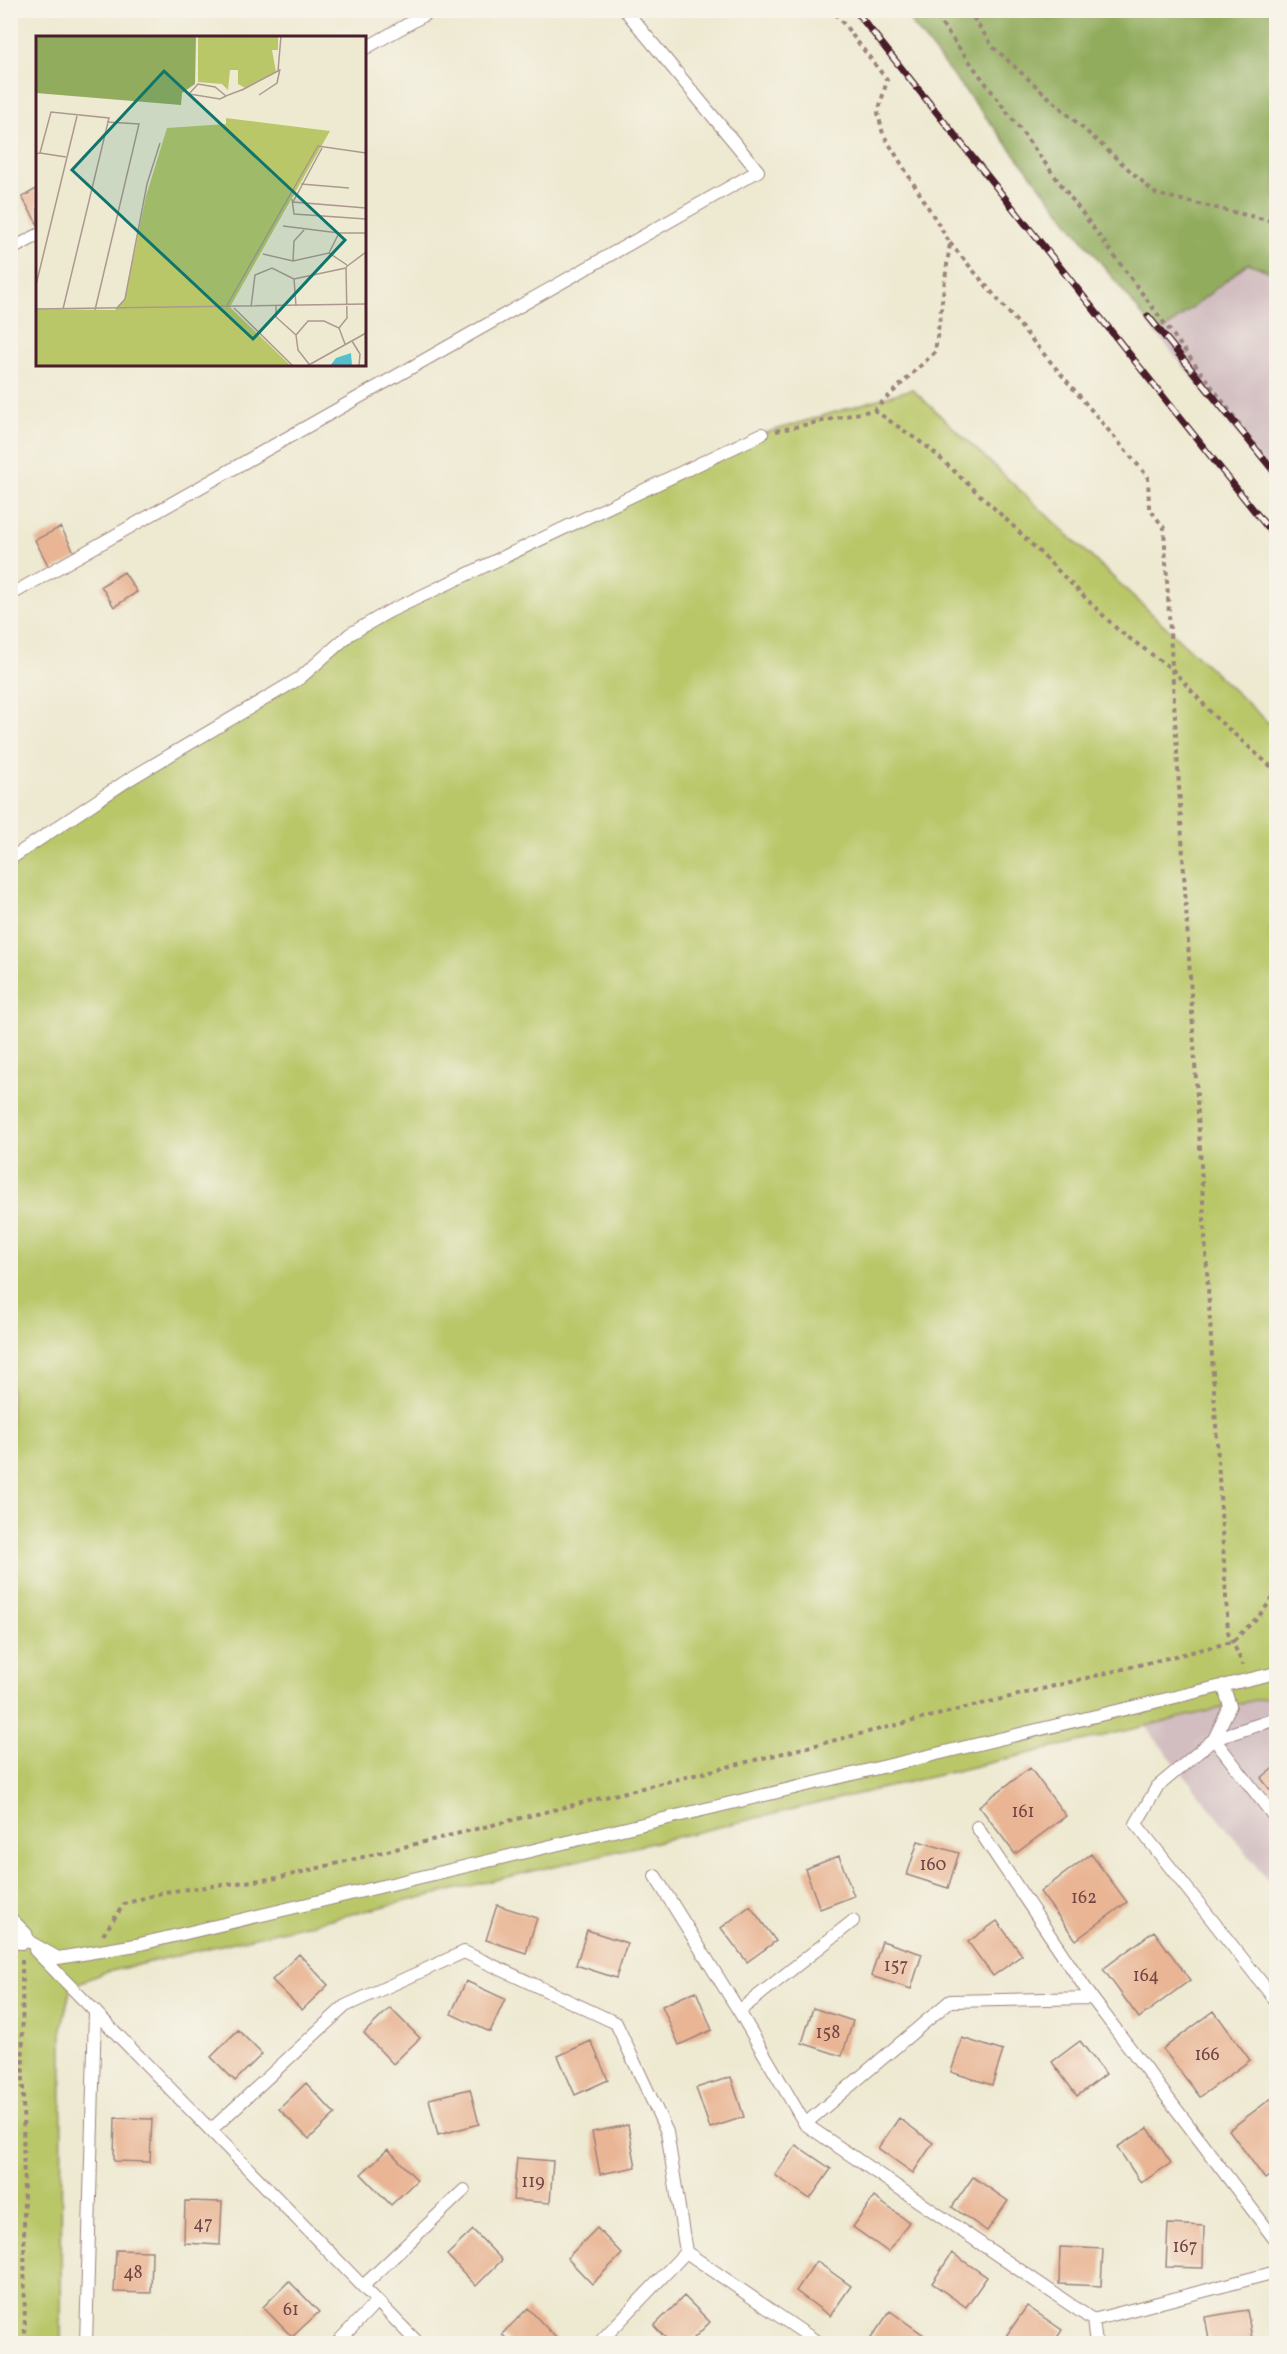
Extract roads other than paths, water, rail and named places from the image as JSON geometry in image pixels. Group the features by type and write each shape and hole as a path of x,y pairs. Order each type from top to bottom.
{"lane":[{"path":"366,49 433,10"},
{"path":"10,595 758,171 625,10"},
{"path":"10,250 36,235"},
{"path":"10,859 128,780 300,678 350,634 388,612 762,434"},
{"path":"16,1931 58,1958 136,1945 1276,1673"},
{"path":"1214,1739 1230,1706 1224,1685"},
{"path":"1276,1719 1214,1739 1157,1787 1136,1824 1276,2001"},
{"path":"1214,1739 1276,1819"},
{"path":"977,1827 1092,1998 1276,2241"},
{"path":"656,1876 805,2124 1093,2320 1096,2343"},
{"path":"739,2011 853,1921"},
{"path":"16,1931 419,2343"},
{"path":"211,2130 345,2007 464,1952 616,2023 667,2132 686,2252 820,2343"},
{"path":"805,2124 950,2001 1092,1998"},
{"path":"86,2343 95,2011"},
{"path":"363,2286 464,2190"},
{"path":"598,2343 686,2252"},
{"path":"1093,2320 1276,2272"},
{"path":"336,2343 377,2301"}],"railway":[{"path":"855,10 1276,538"},
{"path":"1148,316 1276,474"}]}
